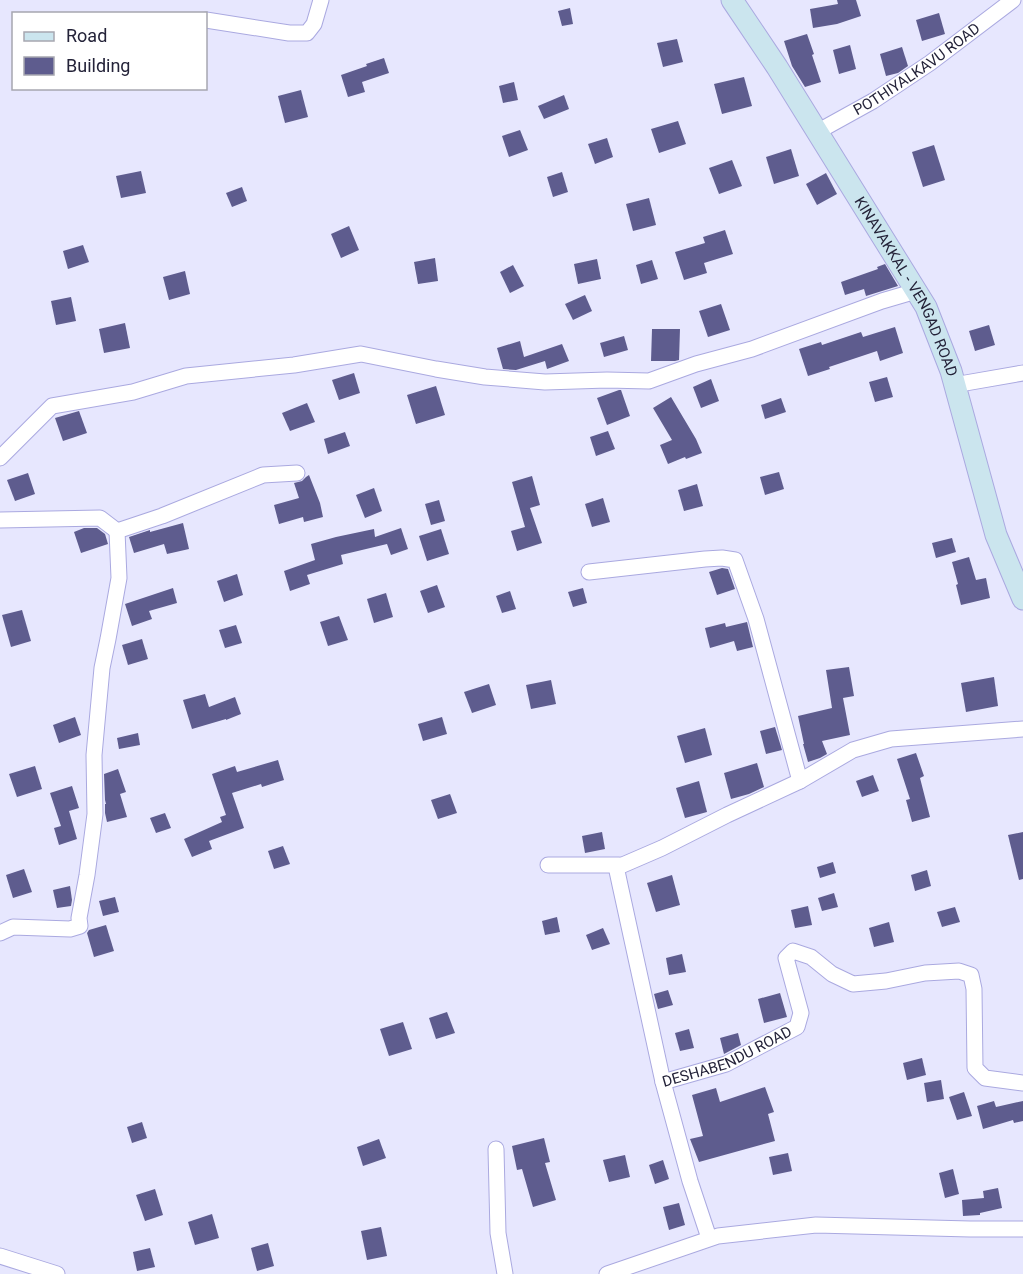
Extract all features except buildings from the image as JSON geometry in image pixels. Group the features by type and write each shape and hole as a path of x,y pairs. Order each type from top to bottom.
{"main road":[{"name":"KINAVAKKAL - VENGAD ROAD","path":"732,0 777,67 926,307 951,371 996,535 1023,599"}],"street":[{"path":"207,20 289,33 307,33 314,24 321,0"},
{"name":"POTHIYALKAVU ROAD","path":"817,132 873,101 922,68 1013,0"},
{"path":"0,458 52,406 133,392 186,376 294,365 361,354 485,377 545,382 650,381 696,364 752,349 882,301 916,291"},
{"path":"954,385 1023,373"},
{"path":"117,531 162,516 263,475 297,473"},
{"path":"0,520 100,518 117,531"},
{"path":"0,933 13,927 70,928 80,926 79,918 95,814 94,755 102,668 118,578 117,531"},
{"path":"589,572 705,559 735,560 756,619 800,781"},
{"path":"548,865 619,865 662,848 800,781 852,750 891,739 1023,729"},
{"name":"DESHABENDU ROAD","path":"619,865 619,878 663,1082 726,1064 797,1027 801,1014 786,958 793,951 811,957 832,974 853,984 886,981 925,973 959,971 971,975 974,989 975,1068 986,1078 1023,1083"},
{"path":"663,1082 690,1181 709,1239"},
{"path":"496,1149 498,1233 505,1274"},
{"path":"607,1274 718,1236 816,1225 1023,1229"},
{"path":"0,1256 57,1274"}]}
